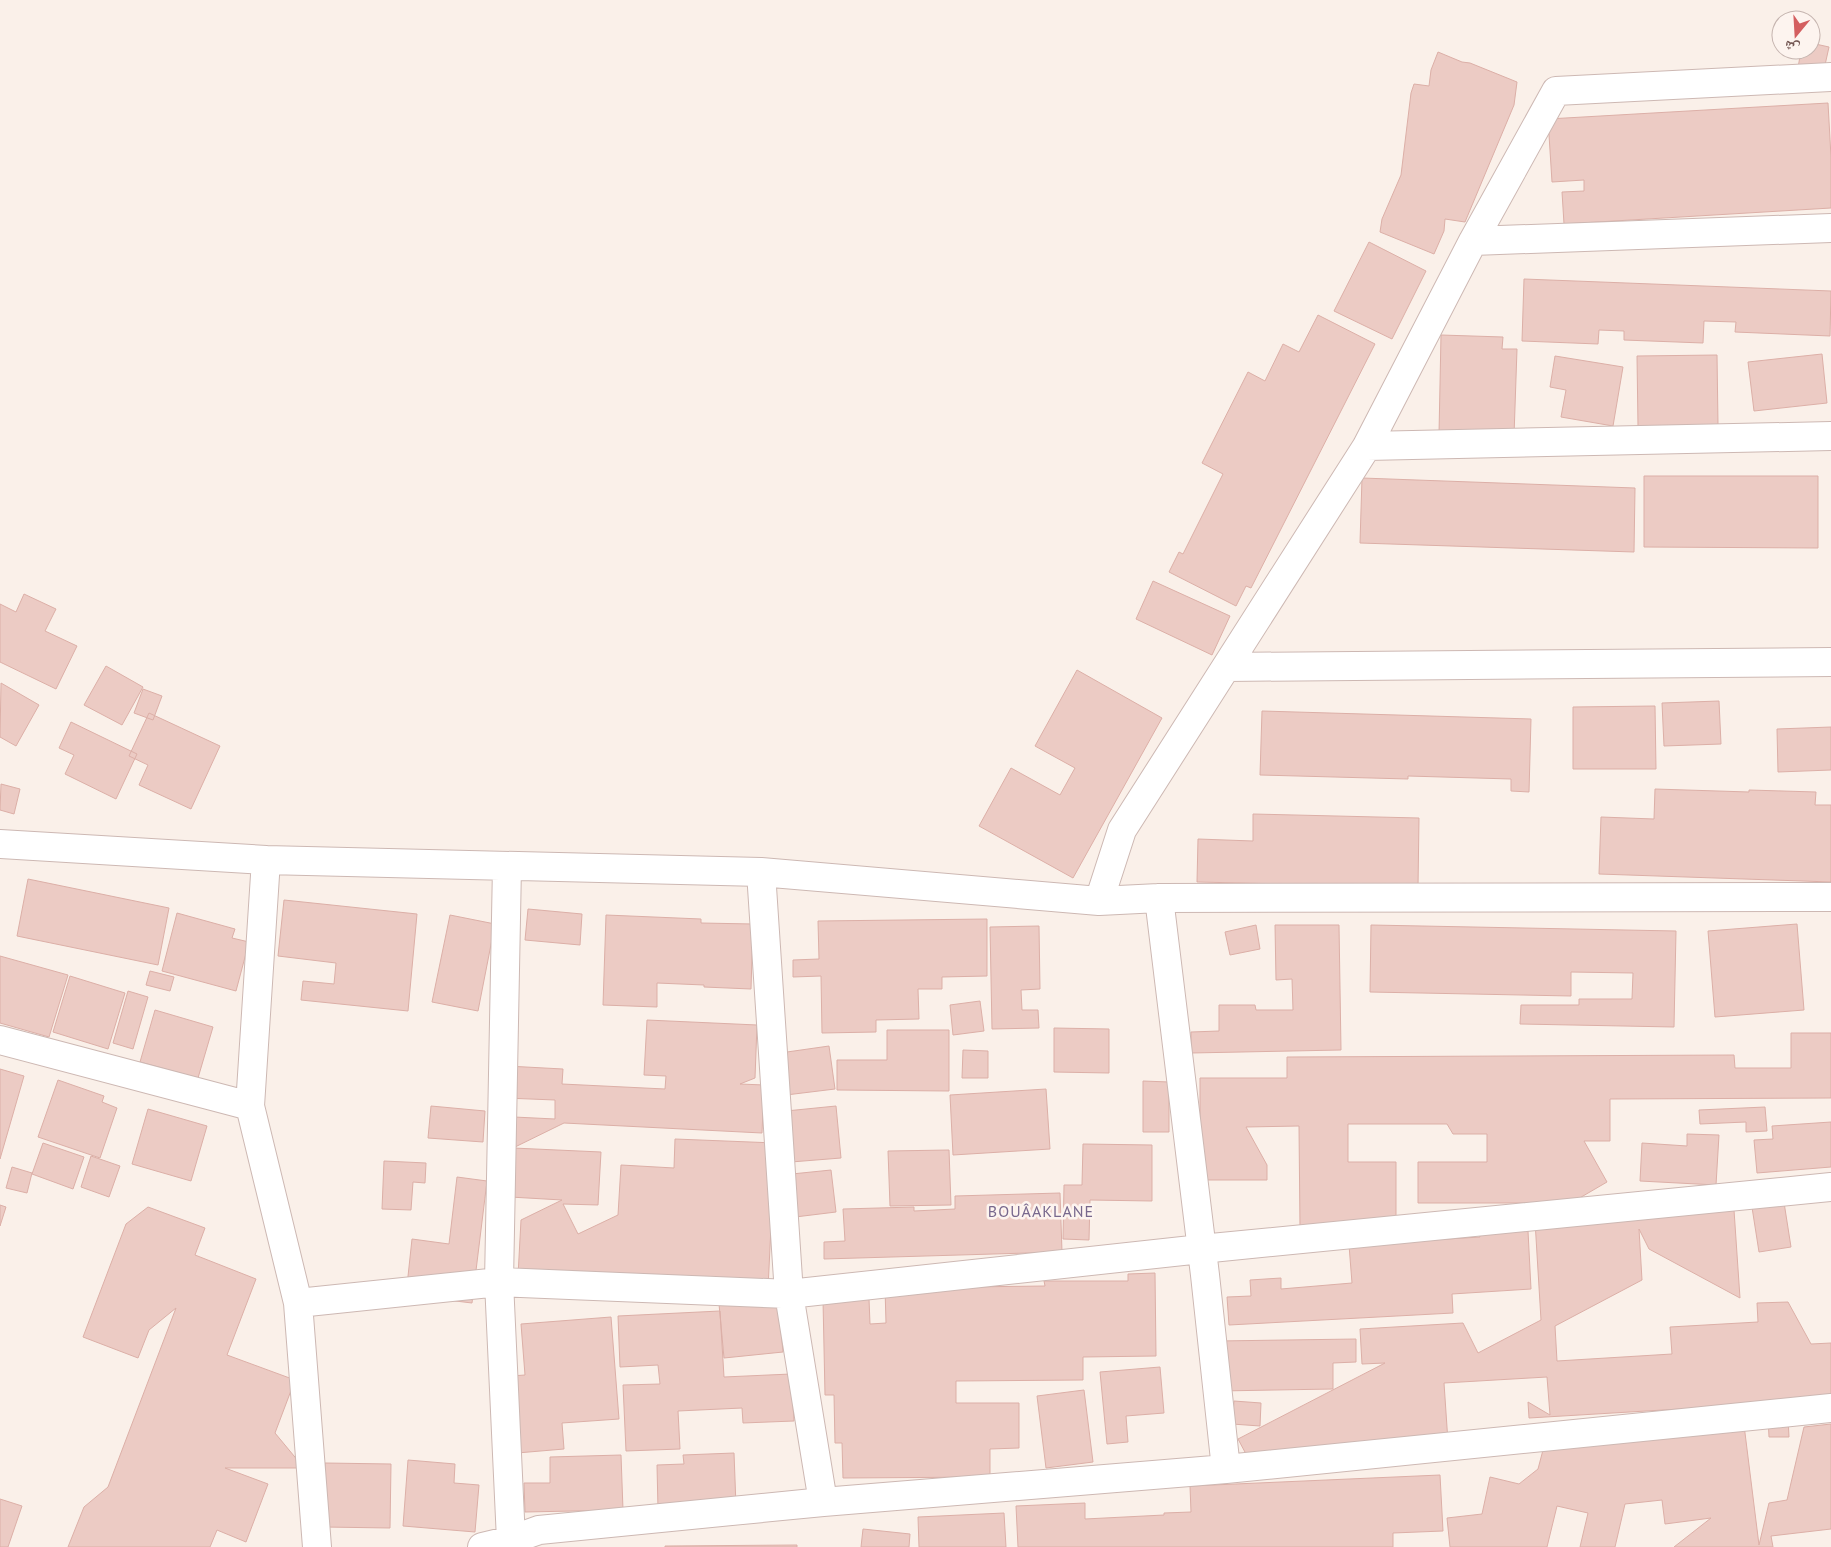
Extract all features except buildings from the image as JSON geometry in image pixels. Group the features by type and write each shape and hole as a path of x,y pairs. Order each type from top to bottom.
{"street":[{"path":"1099,901 1122,830 1367,446 1473,241 1556,90 1831,77"},
{"path":"1473,241 1831,228"},
{"path":"1367,446 1831,436"},
{"path":"1226,667 1831,662"},
{"path":"0,844 266,860 761,872 1099,901 1159,898 1831,898"},
{"path":"266,860 250,1106 298,1303 317,1547"},
{"path":"507,866 499,1282 511,1540"},
{"path":"761,872 789,1294 823,1502"},
{"path":"1159,898 1226,1469"},
{"path":"0,1040 250,1106"},
{"path":"298,1303 499,1282 789,1294 1201,1249 1831,1187"},
{"path":"482,1547 511,1540 539,1530 823,1502 1226,1469 1831,1408"}],"district":[{"name":"BOUÂAKLANE","path":"1041,1211"}]}
